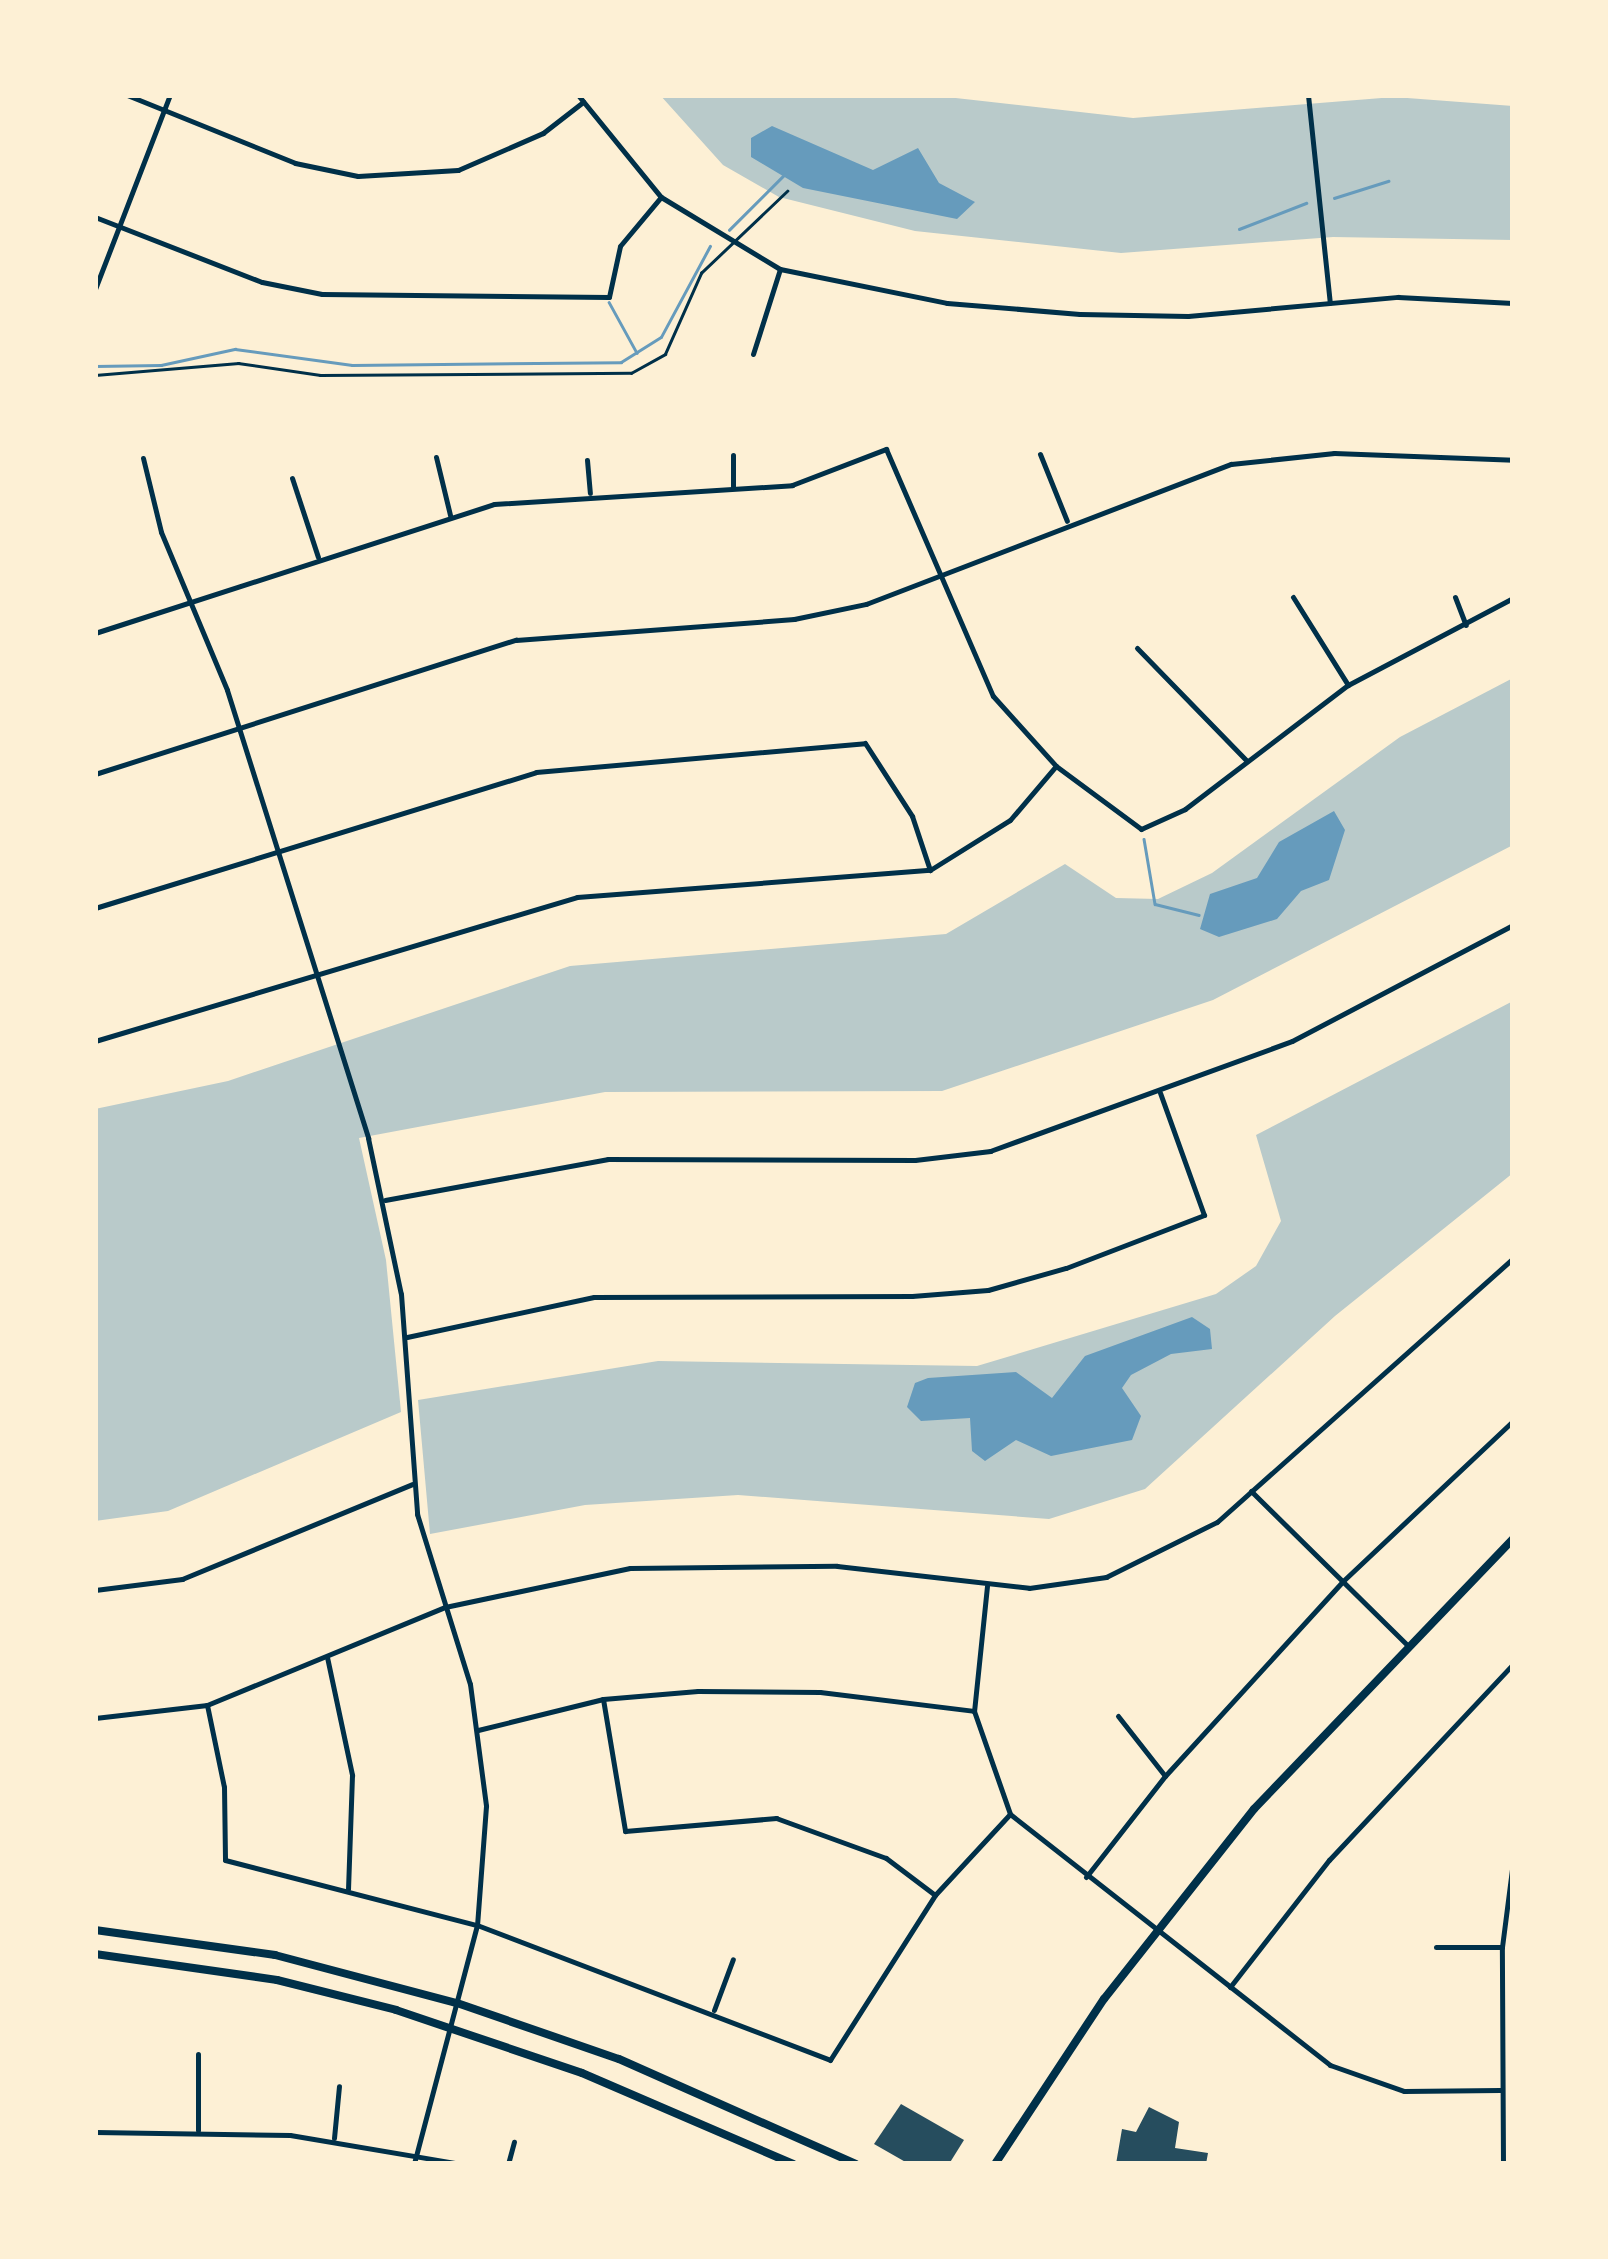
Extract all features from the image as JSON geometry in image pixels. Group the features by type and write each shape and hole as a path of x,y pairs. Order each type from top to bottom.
{"main road":[{"path":"995,2164 1158,1930 1310,1744 1513,1540"},
{"path":"95,1930 275,1955 458,2003 619,2059 856,2164"},
{"path":"95,1954 277,1980 451,2027 794,2164"}],"street":[{"path":"126,95 295,162 409,176 503,153 584,102"},
{"path":"95,289 170,95"},
{"path":"578,95 661,197 710,234 780,269 947,304 1080,314 1330,304 1513,303"},
{"path":"1308,95 1330,304"},
{"path":"95,217 262,282 322,294 609,297 620,246 661,197"},
{"path":"753,354 780,269"},
{"path":"95,633 450,515 590,492 792,485 886,449 993,696 1056,766 1141,829 1186,808 1348,685 1513,598"},
{"path":"95,774 516,640 794,619 866,604 1067,522 1262,458 1454,453 1513,460"},
{"path":"733,454 733,487"},
{"path":"1040,454 1067,522"},
{"path":"436,457 450,515"},
{"path":"143,458 190,603 240,728 384,1200 406,1337 412,1484 478,1730 486,1806 477,1925 414,2164"},
{"path":"588,460 590,492"},
{"path":"292,478 318,556"},
{"path":"1294,597 1348,685"},
{"path":"1454,598 1466,624"},
{"path":"1137,648 1246,760"},
{"path":"95,908 536,772 865,744 912,816 930,870"},
{"path":"95,1041 577,897 930,870 1010,820 1056,766"},
{"path":"384,1200 608,1159 954,1157 1160,1093 1292,1041 1513,925"},
{"path":"406,1337 652,1292 988,1290 1204,1215 1160,1093"},
{"path":"95,1718 207,1705 446,1606 549,1580 721,1564 837,1566 987,1586 1065,1586 1148,1563 1252,1491 1513,1258"},
{"path":"1086,1878 1164,1776 1344,1581 1513,1421"},
{"path":"95,1590 182,1578 412,1484"},
{"path":"1252,1491 1406,1644"},
{"path":"987,1586 974,1711 1010,1814 1086,1878 1230,1987 1368,2084 1500,2090"},
{"path":"327,1658 352,1775 348,1889"},
{"path":"1230,1987 1329,1860 1513,1664"},
{"path":"478,1730 604,1699 820,1692 974,1711"},
{"path":"604,1699 625,1832 776,1818 886,1858 935,1895"},
{"path":"207,1705 224,1786 225,1860 477,1925 714,2010 830,2060 935,1895 1010,1814"},
{"path":"1118,1716 1164,1776"},
{"path":"1503,2164 1502,1947 1513,1861"},
{"path":"1436,1947 1502,1947"},
{"path":"714,2010 734,1958"},
{"path":"198,2054 198,2130"},
{"path":"334,2139 340,2086"},
{"path":"95,2132 198,2130 334,2139 461,2164"},
{"path":"508,2164 514,2142"}],"lane":[{"path":"95,375 173,375 238,363 320,374 631,373 665,354 701,273 787,192"}],"shaded area":[{"path":"660,95 929,95 1133,118 1394,97 1513,106 1513,240 1333,237 1121,253 915,231 779,197 723,165"},
{"path":"1513,678 1513,845 1213,1000 942,1091 605,1092 359,1138 386,1260 401,1412 168,1511 95,1521 95,1109 228,1081 570,966 946,934 1065,864 1116,898 1158,899 1212,873 1400,737"},
{"path":"1513,1001 1513,1173 1335,1316 1145,1489 1049,1519 738,1495 585,1505 430,1534 418,1400 658,1361 977,1366 1216,1294 1256,1266 1281,1221 1256,1135"}],"water":[{"path":"772,126 873,170 918,148 939,183 975,202 957,219 803,188 751,157 751,138"},
{"path":"1334,811 1345,830 1329,880 1301,891 1277,919 1219,937 1200,929 1210,894 1257,878 1279,842"},
{"path":"1192,1317 1210,1329 1212,1349 1171,1354 1131,1375 1122,1388 1141,1416 1132,1440 1051,1456 1016,1440 985,1461 972,1451 970,1418 921,1421 907,1407 915,1383 928,1378 1016,1372 1052,1398 1085,1356"}],"building":[{"path":"901,2104 964,2140 949,2164 909,2164 874,2144"},
{"path":"1149,2107 1179,2122 1175,2148 1208,2153 1206,2164 1116,2164 1122,2129 1136,2132"}],"waterway":[{"path":"729,230 784,175"},
{"path":"1334,198 1388,181"},
{"path":"1239,229 1306,203"},
{"path":"95,366 161,365 235,349 352,365 621,362 661,337 710,246"},
{"path":"609,302 637,353"},
{"path":"1144,839 1155,904 1199,915"}]}
